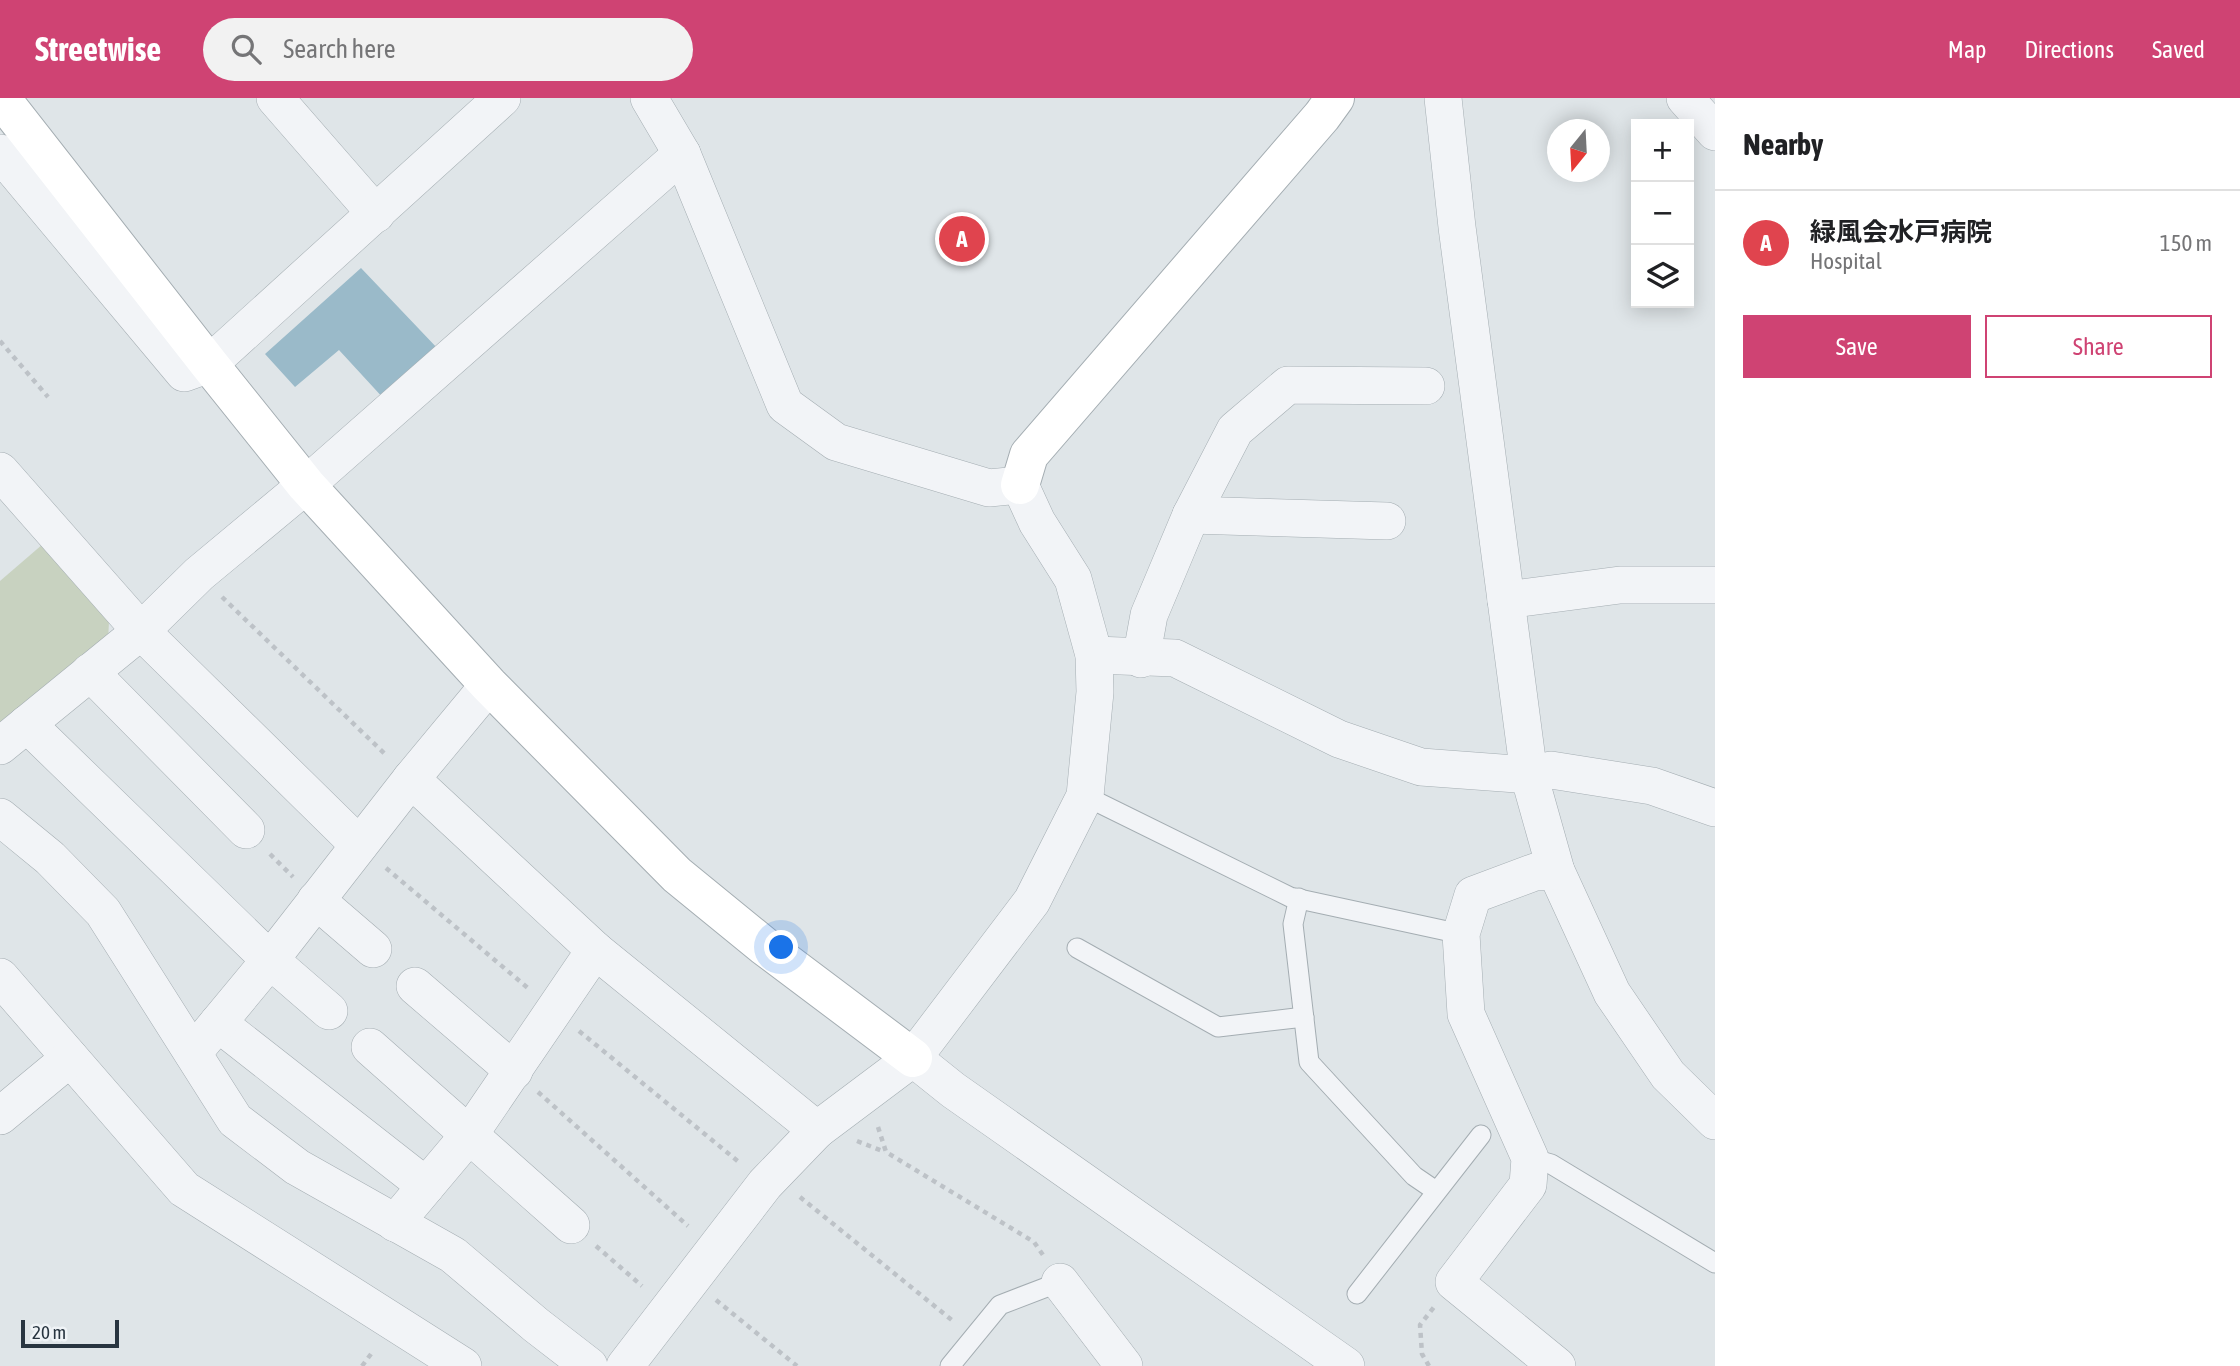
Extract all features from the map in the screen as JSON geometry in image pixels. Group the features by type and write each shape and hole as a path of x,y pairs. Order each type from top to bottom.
{"street":[{"path":"1,98 306,485 489,685 677,875 764,946 953,1090 1346,1366"},
{"path":"275,98 376,214"},
{"path":"0,153 184,373 209,365 502,98"},
{"path":"649,98 682,154 785,405 836,442 989,488 1020,485"},
{"path":"625,1366 765,1184 817,1130 913,1058 1032,901 1085,796 1095,692 1094,656 1073,579 1037,522 1020,485 1028,455 1223,233 1322,117 1335,98"},
{"path":"1443,98 1529,775 1556,871 1612,993 1668,1075 1715,1121"},
{"path":"1685,98 1715,132"},
{"path":"329,1011 14,735 141,631 199,574 306,485 682,154"},
{"path":"1141,659 1149,615 1191,515 1235,430 1288,385 1426,386"},
{"path":"0,471 141,631 359,845"},
{"path":"1191,515 1387,521"},
{"path":"1506,600 1620,585 1715,585"},
{"path":"1094,656 1175,658 1339,739 1422,768 1529,775 1551,769 1652,786 1715,808"},
{"path":"90,672 246,830"},
{"path":"193,1053 489,685"},
{"path":"411,779 595,950 817,1130"},
{"path":"0,817 50,858 103,912 235,1120 297,1167 453,1255 589,1366"},
{"path":"1556,871 1535,872 1473,895 1461,934 1466,1014 1530,1158 1528,1185 1454,1282 1557,1366"},
{"path":"316,901 373,949"},
{"path":"395,1223 470,1135 595,950"},
{"path":"0,978 184,1189 463,1366"},
{"path":"415,986 514,1071"},
{"path":"218,1023 426,1186"},
{"path":"370,1047 571,1225"},
{"path":"0,1116 70,1058"},
{"path":"1060,1283 1125,1366"}],"lane":[{"path":"1085,796 1290,897 1461,934"},
{"path":"1299,898 1293,924 1309,1062 1414,1176 1436,1191"},
{"path":"1077,948 1218,1027 1304,1017"},
{"path":"1357,1294 1481,1135"},
{"path":"1530,1158 1551,1164 1715,1263"},
{"path":"950,1366 1000,1305 1060,1283"}],"path":[{"path":"0,341 48,397"},
{"path":"199,574 411,779"},
{"path":"246,830 316,901"},
{"path":"514,1071 715,1250"},
{"path":"874,1087 873,1111 886,1152 1034,1242 1060,1283"},
{"path":"773,1175 973,1337"},
{"path":"571,1225 668,1309"},
{"path":"692,1280 797,1366"},
{"path":"1429,1366 1422,1354 1420,1325 1454,1282"}],"green space":[{"path":"43,544 109,620 108,643 0,732 0,581"}],"water":[{"path":"361,268 439,350 385,400 339,350 295,387 265,354"}],"place":[{"name":"緑風会水戸病院","path":"962,239"}]}
